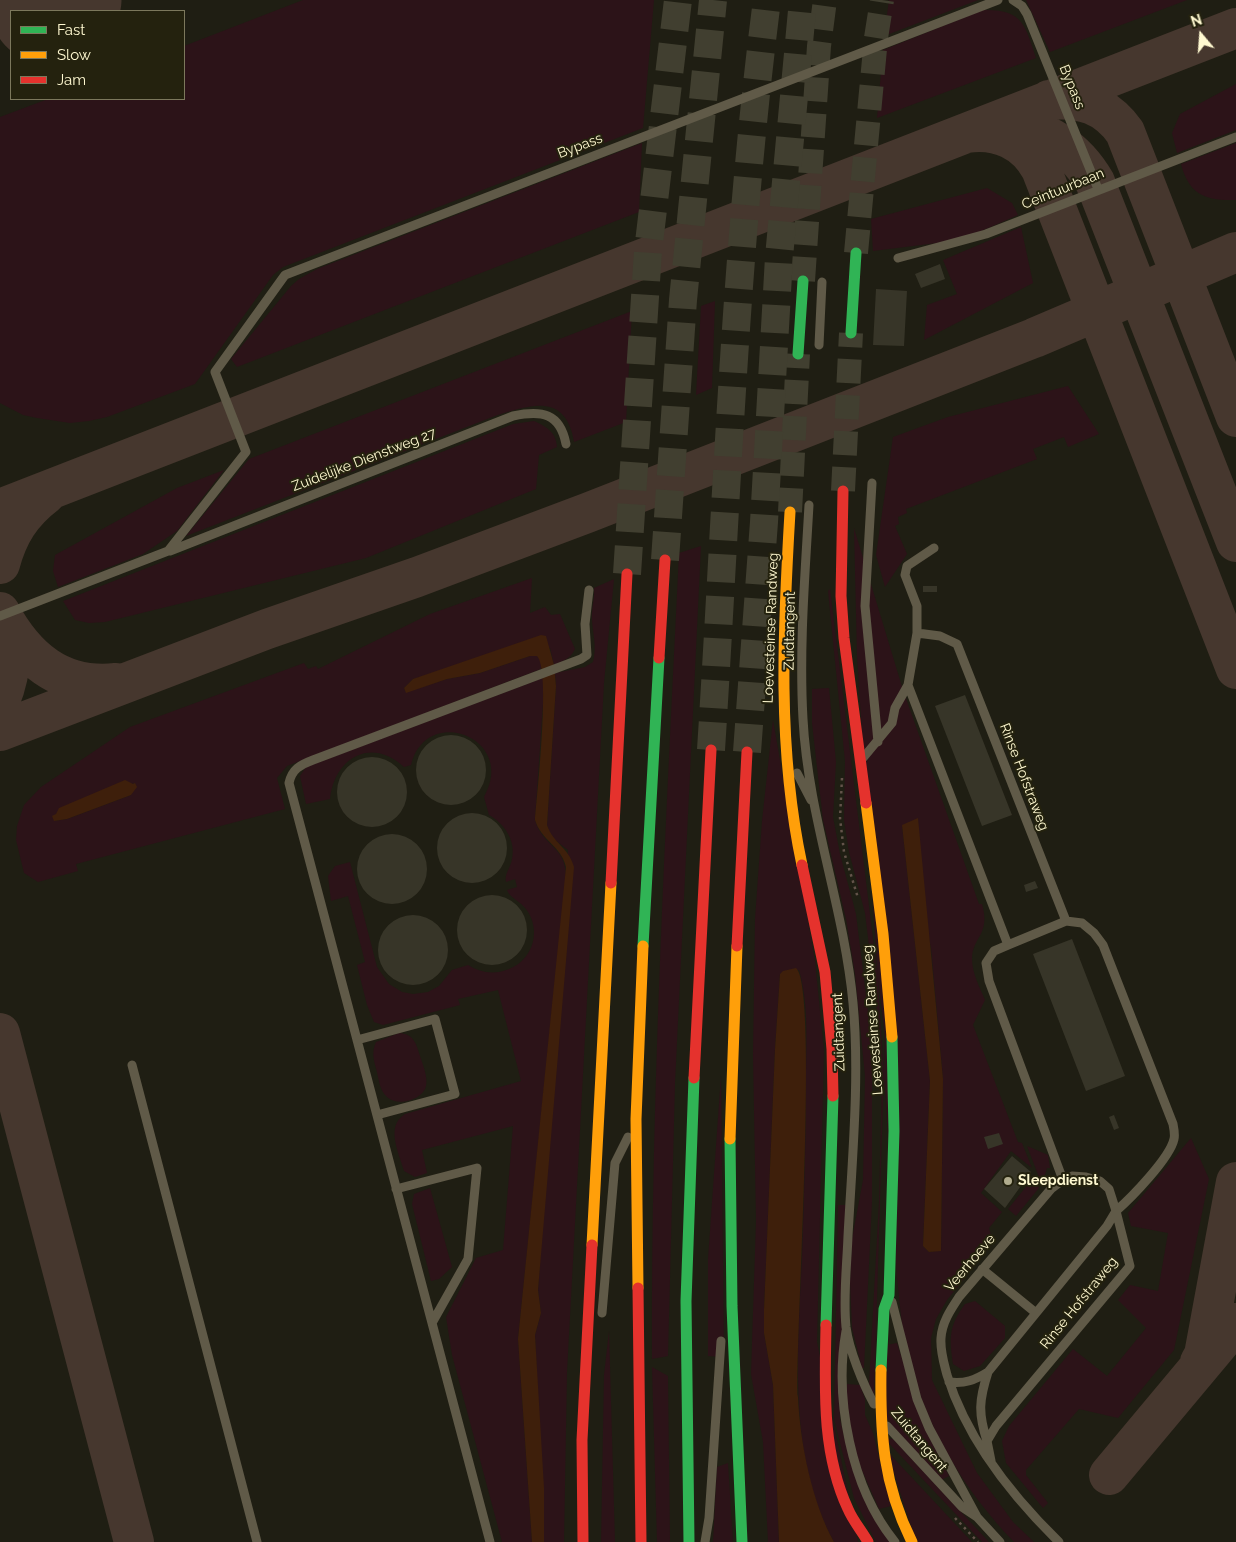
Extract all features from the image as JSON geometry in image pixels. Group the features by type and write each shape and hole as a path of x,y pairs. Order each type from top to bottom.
{"main road":[{"path":"851,333 856,254"},
{"path":"798,354 803,281"},
{"name":"Loevesteinse Randweg","path":"843,491 841,596 892,1032 894,1086 889,1295 884,1309 880,1417 883,1467 891,1497 902,1525 912,1542"},
{"name":"Loevesteinse Randweg","path":"790,512 783,624 783,703 787,756 800,850 825,972 832,1049 833,1112 824,1406 830,1452 848,1509 868,1542"},
{"path":"641,1542 636,1119 642,954 665,560"},
{"path":"583,1542 582,1440 627,574"},
{"path":"689,1542 687,1281 692,1121 711,750"},
{"path":"742,1542 731,1284 730,1163 734,1010 747,752"}],"lane":[{"name":"Bypass","path":"168,552 246,452 214,372 286,275 998,0"},
{"name":"Bypass","path":"1014,0 1025,9 1098,189"},
{"name":"Ceintuurbaan","path":"898,258 986,234 1236,136"},
{"path":"819,345 822,282"},
{"name":"Zuidelijke Dienstweg 27","path":"0,616 513,416 529,413 546,415 557,421 566,444"},
{"path":"872,482 865,606 878,742"},
{"name":"Zuidtangent","path":"809,505 803,608 803,720 816,809 833,898 845,944 853,1004 855,1060 846,1276 846,1328 867,1391 880,1417 895,1437 929,1474 962,1508 977,1517"},
{"path":"859,761 878,742 892,724 895,708 908,685 917,633 916,606 905,574 907,566 934,548"},
{"path":"490,1542 289,783 291,774 298,766 522,682 587,655 585,624 589,590"},
{"name":"Rinse Hofstraweg","path":"917,633 940,636 957,644 1066,922"},
{"path":"908,685 1008,945"},
{"path":"787,756 816,809"},
{"path":"1066,922 1082,923 1094,933 1103,945 1173,1124 1175,1138 1170,1150 1130,1199 1116,1211 1109,1189 1100,1181 1072,1176 1064,1180 989,981 986,963 994,952 1066,922"},
{"path":"357,1040 435,1018 456,1094 377,1115"},
{"path":"132,1065 257,1542"},
{"path":"602,1319 615,1163 636,1119"},
{"path":"396,1189 477,1168 468,1260 432,1323"},
{"name":"Veerhoeve","path":"991,1461 965,1423 949,1382 942,1356 941,1338 947,1314 982,1269 1051,1189 1064,1180"},
{"name":"Rinse Hofstraweg","path":"1060,1542 1034,1518 991,1461 980,1420 980,1396 988,1372 1107,1226 1116,1211"},
{"name":"Rinse Hofstraweg","path":"987,1441 996,1426 1130,1266 1116,1211"},
{"path":"982,1269 1036,1313"},
{"path":"705,1542 709,1518 721,1343 731,1284"},
{"name":"Zuidtangent","path":"889,1295 895,1308 903,1348 917,1399 926,1421 943,1457 977,1517 1000,1542"},
{"path":"846,1328 842,1393 850,1446 873,1507 895,1542"},
{"path":"949,1382 961,1383 975,1380 988,1372"},
{"path":"582,1440 594,1384"}],"path":[{"path":"842,772 840,818 844,852 858,899"}],"shaded area":[{"path":"303,0 654,0 643,128 283,267 273,275 195,384 107,417 89,421 70,423 23,415 0,403 0,117 45,100 185,100 185,46"},
{"path":"889,0 978,0 884,36"},
{"path":"1026,0 1187,0 1050,52"},
{"path":"983,10 1007,12 1020,21 1029,36 1036,58 877,118 883,50"},
{"path":"1236,84 1236,130 1177,153 1172,133 1180,114"},
{"path":"642,143 639,212 237,367 231,359 291,286 317,269"},
{"path":"1236,143 1236,200 1216,199 1200,194 1189,183 1181,164"},
{"path":"987,188 1012,203 1018,215 961,240 873,251 871,219"},
{"path":"1021,227 1033,283 924,340 927,305 957,294 943,260"},
{"path":"715,301 712,388 696,395 701,306"},
{"path":"632,311 626,422 574,442 570,426 563,415 555,409 545,406 521,408 495,416 186,536 249,459"},
{"path":"1068,386 1099,434 1068,447 1064,437 1033,449 1037,459 906,509 907,513 898,517 899,524 895,526 907,554 885,587 876,555 893,437 948,417"},
{"path":"534,421 543,425 553,434 557,447 539,455 536,489 366,558 105,622 89,623 75,620 63,601 513,424"},
{"path":"224,470 177,531 143,554 58,587 53,571 55,555 177,488"},
{"path":"854,528 903,690 979,904 982,904 984,914 983,929 975,945 972,964 985,1000 973,1025 1018,1142 1022,1143 1032,1168 1011,1151 981,1193 1002,1212 989,1228 993,1242 947,1300 936,1319 931,1338 932,1380 977,1473 1013,1522 1034,1542 1014,1542 978,1500 947,1454 923,1403 905,1341 897,1278 857,656","holes":["902,825 931,948 943,1079 941,1250 929,1252 923,1246 930,1081"]},
{"path":"701,546 675,1083 668,1356 652,1359 652,1258 657,1057 664,855 679,553"},
{"path":"532,578 530,613 545,607 551,615 560,614 575,649 569,657 554,665 550,648 413,679 404,688 406,692 447,679 480,673 530,656 537,656 541,660 541,669 287,766 277,778 285,809 76,864 78,871 38,882 24,873 16,840 17,826 24,805 41,787 130,727 304,663 308,669 316,666 318,669 430,614","holes":["135,783 131,795 67,819 54,821 56,814"]},
{"path":"614,579 604,683 567,1372 564,1542 544,1542 535,1335 541,1313 538,1290 568,850 551,837 547,825 556,686 555,673 585,667 593,662 595,646 592,616 594,588"},
{"path":"830,589 885,1036 874,1398 869,1384 879,1201 882,1073 878,1020 865,913 849,852 844,820 845,761 828,591"},
{"path":"541,635 546,636 554,665 556,686 547,825 553,837 568,854 574,867 538,1290 541,1313 535,1335 544,1488 544,1542 532,1542 518,1339 566,867 564,860 542,833 535,820 543,707 541,666 537,656 530,656 480,673 447,679 406,693 404,688 413,679"},
{"path":"543,678 544,689 535,820 543,836 562,859 566,877 518,1339 532,1542 502,1542 452,1355 446,1317 476,1258 503,1250 513,1126 422,1150 427,1173 415,1177 404,1171 395,1140 396,1125 405,1114 521,1081 498,990 458,999 460,1005 383,1025 374,1022 367,1005 357,965 365,962 348,896 331,901 328,876 335,866 350,862 377,967 389,984 402,992 413,994 428,992 439,986 452,970 468,965 488,972 503,971 517,965 529,952 534,935 531,917 524,906 510,895 507,890 517,887 515,879 506,882 513,852 511,840 500,823 489,815 484,797 491,776 489,758 480,745 466,736 450,732 434,736 420,746 411,765 404,767 392,758 379,753 367,753 356,756 346,763 339,772 333,785 330,799 306,804 300,776 306,767"},
{"path":"829,688 836,762 833,817 840,854 856,914 869,1021 872,1073 872,1202 864,1368 862,1368 852,1328 850,1282 852,1239 863,1180 865,1076 855,974 846,919 823,820 812,723 812,689"},
{"path":"773,720 815,961 824,1051 817,1342 858,1542 834,1542 819,1509 809,1474 802,1438 798,1365 805,1168 806,1010 799,970 780,974 775,1049 764,1333 773,1385 779,1542 768,1542 763,1442 751,1374 756,1221 753,1055 755,919 762,821"},
{"path":"125,780 133,784 135,783 137,787 131,795 67,819 54,821 52,816 56,814 59,808"},
{"path":"918,818 943,1079 941,1251 929,1252 923,1246 930,1081 902,825"},
{"path":"796,968 803,990 806,1035 806,1098 798,1364 799,1415 804,1453 813,1491 834,1542 779,1542 773,1385 764,1333 775,1049 780,974 783,971"},
{"path":"399,1033 408,1035 415,1043 424,1067 426,1079 426,1086 420,1095 403,1102 391,1100 383,1092 374,1057 376,1042"},
{"path":"721,1075 724,1357 708,1356 708,1259"},
{"path":"1191,1138 1209,1179 1174,1350 1118,1418 1079,1409 1026,1470 1026,1475 1048,1503 1043,1508 1006,1463 1002,1441 1009,1426 1073,1349 1107,1376 1146,1328 1118,1300 1130,1285 1158,1291 1168,1233 1131,1226 1128,1213"},
{"path":"1027,1146 1048,1155 1050,1168 1047,1168 1042,1185"},
{"path":"1034,1177 1039,1188 1016,1216 1008,1209"},
{"path":"430,1188 452,1267 439,1279 431,1281 412,1204 414,1194"},
{"path":"838,1205 846,1205 840,1419 845,1440 891,1542 876,1542 854,1498 834,1419"},
{"path":"975,1301 1005,1326 1005,1338 980,1366 964,1371 953,1364 952,1332 956,1319 965,1304"},
{"path":"609,1331 615,1542 601,1542 604,1375"},
{"path":"897,1343 925,1429 949,1476 941,1480 921,1461 884,1415 886,1345"},
{"path":"652,1367 668,1376 670,1542 657,1542"},
{"path":"847,1384 860,1385 865,1399 865,1415 873,1433 891,1506 879,1509 860,1466 847,1419"},
{"path":"884,1438 893,1439 989,1542 982,1542"},
{"path":"887,1451 972,1542 916,1542"},
{"path":"728,1463 733,1542 713,1542 717,1467"}],"building":[{"path":"940,264 945,279 921,288 915,274"},
{"path":"876,289 907,291 904,346 873,345"},
{"path":"923,586 937,586 937,592 923,592"},
{"path":"965,695 1012,815 982,826 935,706"},
{"path":"451,735 464,738 476,745 483,757 486,770 483,783 476,795 464,802 451,805 438,802 426,795 419,783 416,770 419,757 426,745 438,738"},
{"path":"372,757 385,760 397,767 404,779 407,792 404,805 397,817 385,824 372,827 359,824 347,817 340,805 337,792 340,779 347,767 359,760"},
{"path":"472,813 485,816 497,823 504,835 507,848 504,861 497,873 485,880 472,883 459,880 447,873 440,861 437,848 440,835 447,823 459,816"},
{"path":"392,834 405,837 417,844 424,856 427,869 424,882 417,894 405,901 392,904 379,901 367,894 360,882 357,869 360,856 367,844 379,837"},
{"path":"1035,881 1038,888 1026,892 1024,885"},
{"path":"492,895 505,898 517,905 524,917 527,930 524,943 517,955 505,962 492,965 479,962 467,955 460,943 457,930 460,917 467,905 479,898"},
{"path":"413,915 426,918 438,925 445,937 448,950 445,963 438,975 426,982 413,985 400,982 388,975 381,963 378,950 381,937 388,925 400,918"},
{"path":"1072,939 1125,1076 1086,1091 1033,954"},
{"path":"1114,1115 1119,1128 1114,1130 1109,1117"},
{"path":"999,1133 1003,1144 988,1149 984,1137"},
{"name":"Sleepdienst","path":"1012,1156 1031,1172 1005,1208 984,1189"}],"taxiway":[{"path":"0,509 1236,28"},
{"path":"1049,100 1072,100 1092,105 1110,115 1125,132 1236,417"},
{"path":"1005,126 1033,131 1046,135 1058,142 1078,159 1095,182 1236,542"},
{"path":"966,133 989,133 1010,139 1027,151 1041,169 1236,669"},
{"path":"0,731 267,629 417,577 587,513 1034,338 1236,252"},
{"path":"0,564 11,534 29,509 46,494"},
{"path":"0,612 21,643 46,667 78,681 96,684 116,683"},
{"path":"0,701 7,681 10,661 10,642 5,621"},
{"path":"0,1033 134,1542"},
{"path":"1200,1362 1204,1355 1236,1182"},
{"path":"1109,1475 1236,1323"}],"runway":[{"path":"45,10 71,0"}],"tunnel":[{"path":"627,574 648,251 678,0"},
{"path":"665,560 683,300 713,0"},
{"path":"711,750 739,280 756,93 767,0"},
{"path":"747,752 764,522 779,257 803,0"},
{"path":"803,281 819,46 825,0"},
{"path":"856,253 876,38 882,0"},
{"path":"843,491 851,333"},
{"path":"790,512 798,354"}],"traffic: fast":[{"path":"851,333 856,253"},
{"path":"798,354 803,281"},
{"path":"643,946 659,658"},
{"path":"881,1370 884,1309 889,1295 894,1131 892,1037"},
{"path":"689,1542 686,1301 694,1078"},
{"path":"826,1325 833,1096"},
{"path":"730,1139 732,1306 742,1542"}],"traffic: slow":[{"path":"790,512 785,600 785,733 794,821 802,865"},
{"path":"866,803 883,934 892,1037"},
{"path":"592,1245 611,883"},
{"path":"638,1288 636,1119 643,946"},
{"path":"730,1139 737,946"},
{"path":"881,1370 881,1416 885,1458 895,1500 912,1542"}],"traffic: jam":[{"path":"843,491 841,596 844,638 866,803"},
{"path":"659,658 665,560"},
{"path":"611,883 627,574"},
{"path":"694,1078 711,750"},
{"path":"737,946 747,752"},
{"path":"802,865 825,972 832,1049 833,1096"},
{"path":"583,1542 582,1440 592,1245"},
{"path":"638,1288 641,1542"},
{"path":"826,1325 826,1418 833,1464 839,1487 852,1518 868,1542"}],"place":[{"name":"Sleepdienst","path":"1008,1181"}]}
